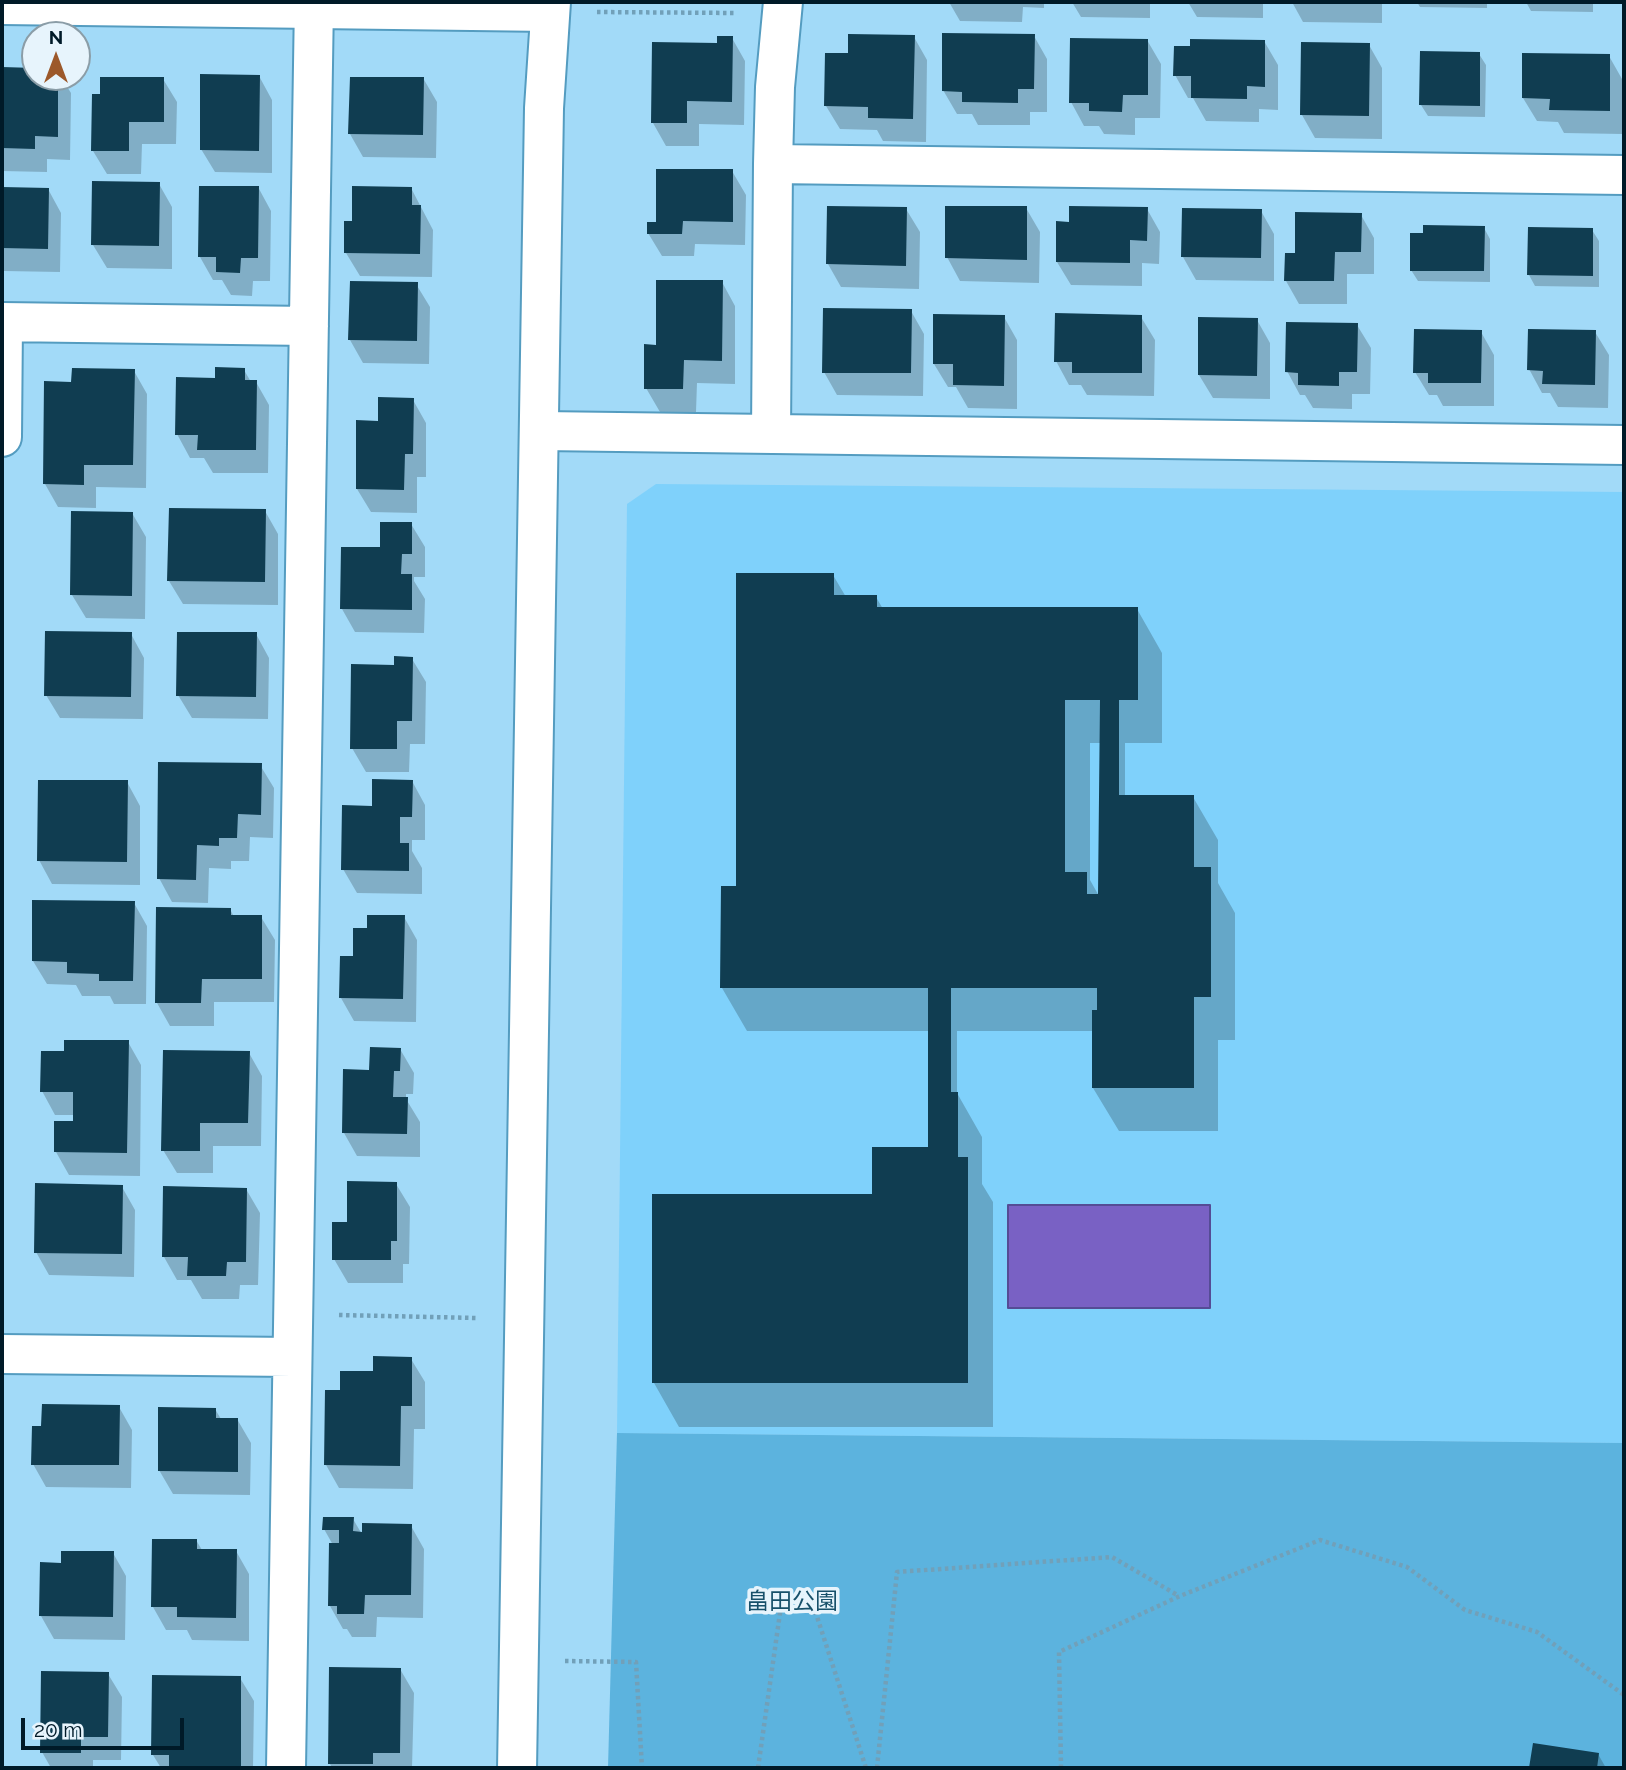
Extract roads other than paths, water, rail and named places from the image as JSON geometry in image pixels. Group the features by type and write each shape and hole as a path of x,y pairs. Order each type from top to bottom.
{"street":[{"path":"771,434 775,87 783,2"},
{"path":"10,4 551,7 544,108 541,431 517,1768"},
{"path":"286,1768 314,5"},
{"path":"773,164 1624,175"},
{"path":"2,437 2,322 309,326"},
{"path":"541,431 1624,445"},
{"path":"2,1354 292,1357"}],"park label":[{"name":"畠田公園","path":"792,1602"}]}
